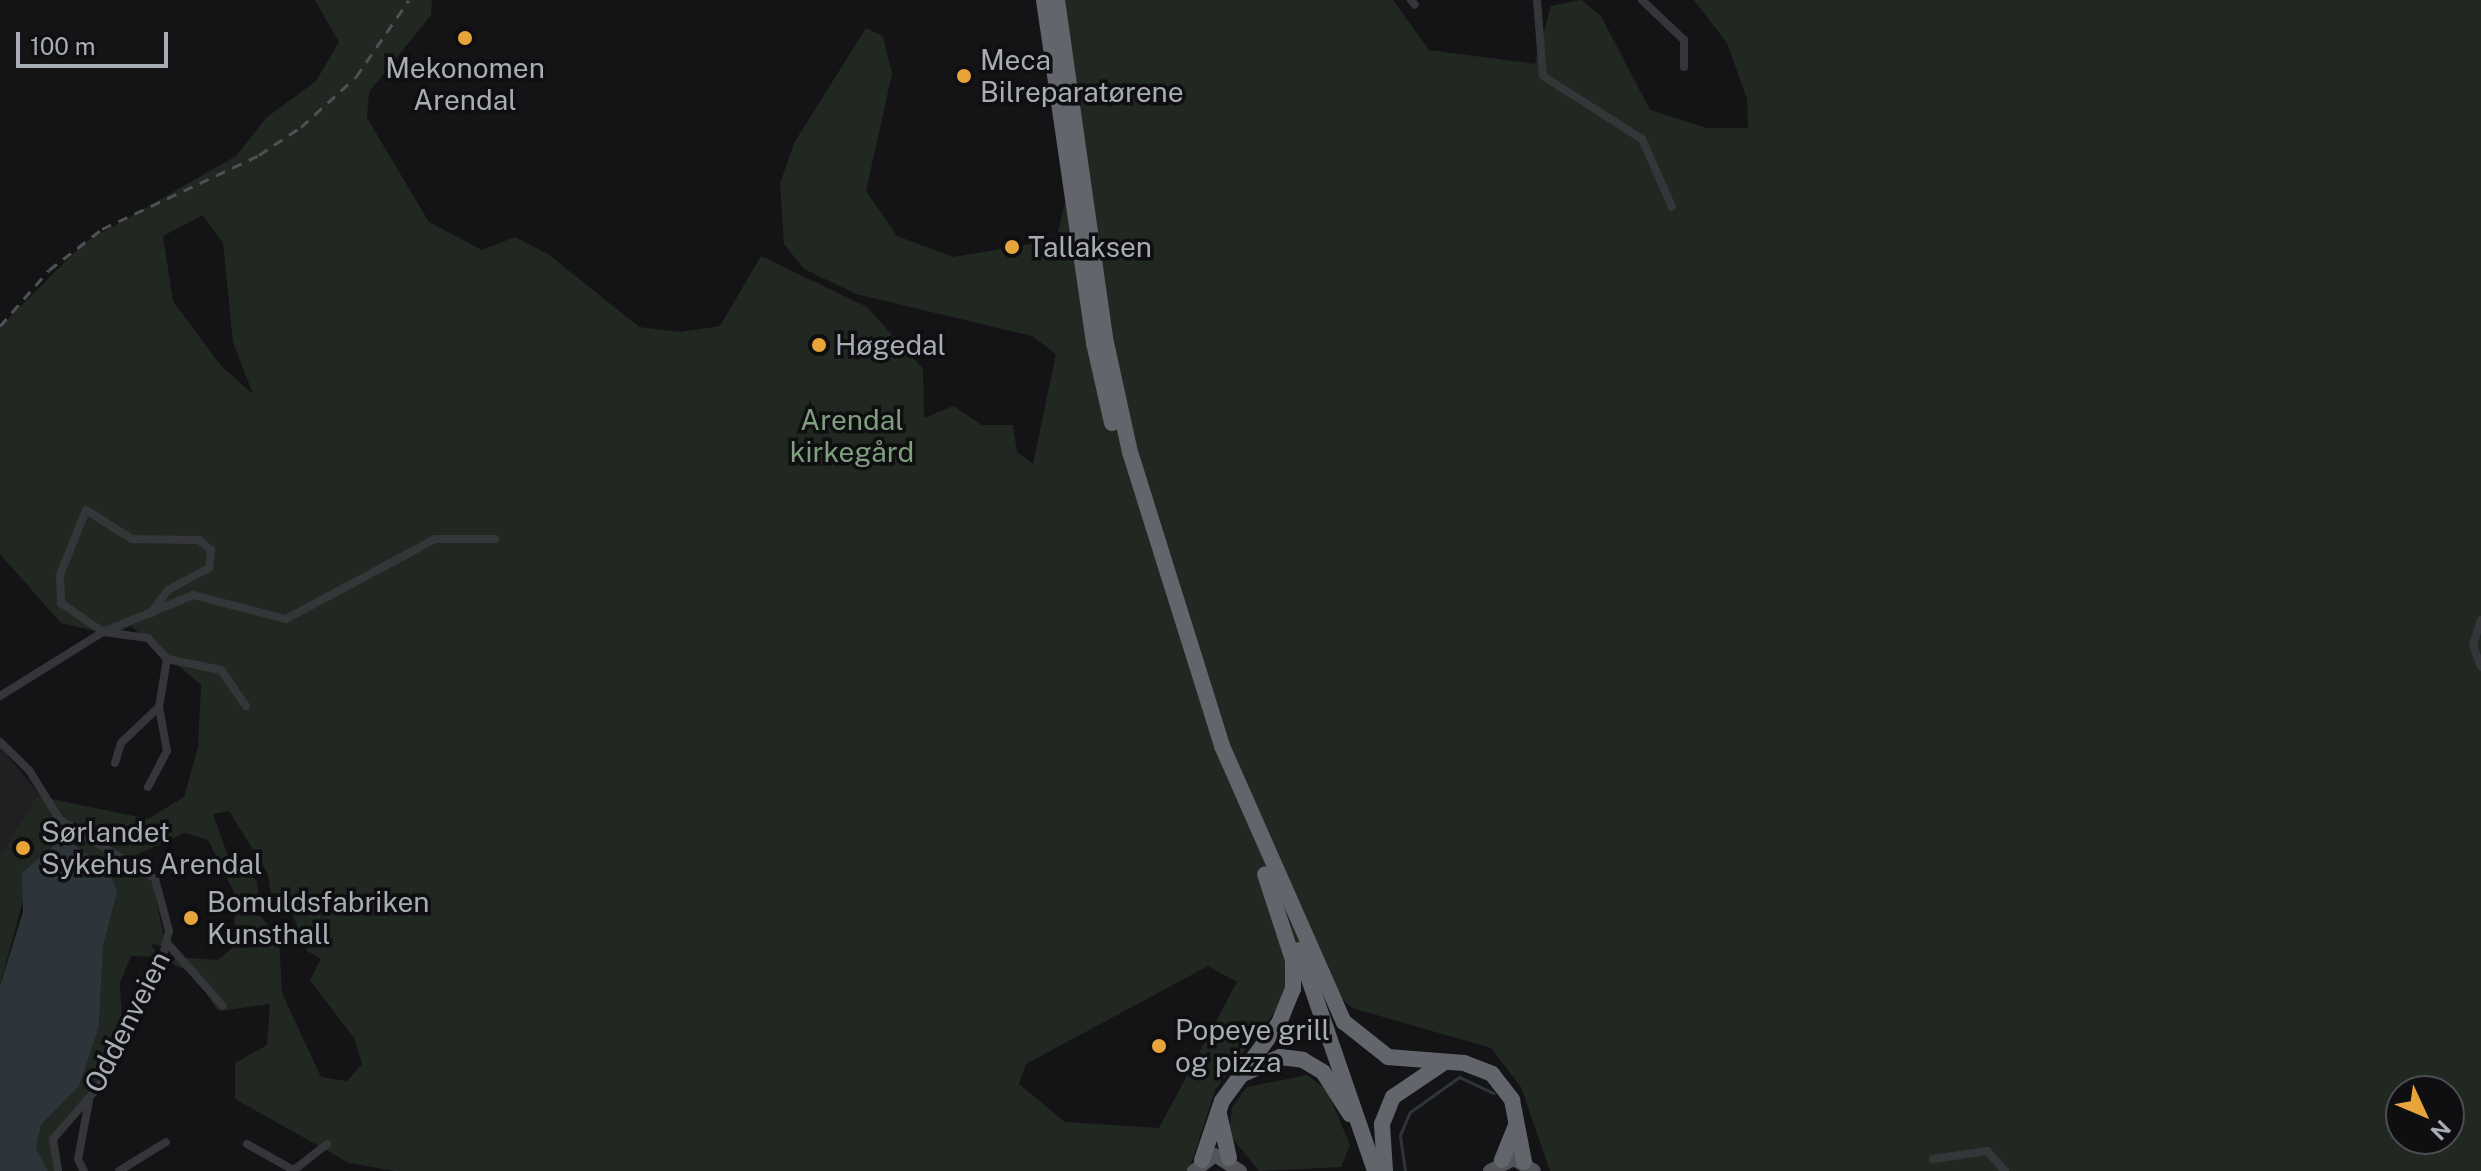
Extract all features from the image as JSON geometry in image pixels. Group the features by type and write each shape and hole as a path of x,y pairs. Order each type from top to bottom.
{"highway":[{"path":"1044,0 1094,343 1120,454 1184,669 1341,1058 1372,1171"},
{"path":"1057,0 1106,343 1152,535 1222,746 1344,1022 1365,1045 1388,1057 1444,1062 1492,1074 1517,1119 1529,1166"},
{"path":"1198,1165 1218,1112 1234,1081 1279,1023 1293,989 1293,960 1265,874"},
{"path":"1308,945 1384,1171"},
{"path":"1234,1081 1280,1057 1314,1065 1343,1098 1372,1171"},
{"path":"1384,1171 1382,1124 1393,1097 1411,1078 1444,1062"},
{"path":"1218,1112 1238,1167"},
{"path":"1492,1168 1517,1119"}],"main road":[{"path":"1198,1165 1238,1167"},
{"path":"1492,1168 1529,1166"}],"street":[{"path":"1537,0 1543,76 1642,139 1672,207"},
{"path":"1642,0 1684,40 1684,67"},
{"path":"151,613 168,590 209,568 211,550 199,540 132,539 90,508 69,541 57,592 65,608 103,632 144,635 167,659 221,670 246,706"},
{"path":"0,696 103,632 202,595 286,619 435,539 495,539"},
{"path":"2481,620 2473,645 2481,667"},
{"path":"148,787 167,751 159,707 167,659"},
{"path":"115,763 121,743 159,707"},
{"name":"Oddenveien","path":"0,742 29,770 60,820 155,879 167,943 89,1101 53,1139 58,1171"},
{"path":"167,943 223,1006"},
{"path":"84,1171 78,1159 89,1101"},
{"path":"119,1171 166,1142"},
{"path":"247,1144 295,1171 327,1144"},
{"path":"1933,1159 1987,1151 2005,1171"}],"shaded area":[{"name":"Sørlandet Sykehus Arendal","path":"0,746 67,829 0,935"},
{"path":"58,842 71,842 110,872 117,892 103,946 99,1027 79,1086 41,1125 36,1148 48,1171 0,1171 0,986 23,912 22,873"}],"green space":[{"name":"Arendal kirkegård","path":"315,0 432,0 431,15 369,92 367,118 429,222 482,250 515,237 548,254 639,327 679,332 720,326 761,256 867,307 923,369 924,418 953,406 982,425 1013,425 1017,452 1033,464 1056,354 1032,336 856,294 804,269 784,244 780,184 794,143 866,28 883,36 892,74 866,191 897,236 953,257 1056,240 1068,190 1044,0 1393,0 1429,50 1535,64 1551,6 1581,0 1601,16 1650,110 1707,128 1748,128 1747,99 1727,43 1694,0 2481,0 2481,1171 1550,1171 1521,1087 1491,1048 1352,1008 1308,968 1215,1090 1189,1171 395,1171 349,1163 235,1099 235,1063 267,1045 270,1004 218,1011 194,974 158,957 131,956 120,983 123,1044 56,1142 62,1171 48,1171 36,1148 41,1125 79,1086 99,1027 103,946 116,892 24,896 0,986 0,857 37,796 148,819 184,797 198,747 201,685 131,626 112,635 61,623 0,554 0,327 84,243 236,156 266,118 316,81 339,42","holes":["203,215 223,243 233,342 253,394 221,366 173,301 163,236","229,811 268,874 271,897 287,901 307,951 321,959 310,980 354,1038 362,1064 347,1081 321,1077 282,992 279,940 260,915 257,881 228,856 213,814","185,833 208,840 234,892 235,946 218,960 158,956 151,944 162,946 164,938 153,884 127,859","1208,966 1237,982 1159,1128 1065,1122 1019,1084 1026,1064"]},
{"path":"1307,1075 1327,1090 1350,1145 1341,1167 1259,1171 1229,1134 1232,1107 1247,1087"}],"waterway":[{"path":"1405,1171 1400,1135 1410,1112 1459,1077 1494,1093"}],"railway":[{"path":"0,326 49,270 102,229 259,155 301,127 356,77 409,0"}],"place":[{"name":"Mekonomen Arendal","path":"465,38"},
{"name":"Meca Bilreparatørene","path":"964,76"},
{"name":"Tallaksen","path":"1012,247"},
{"name":"Høgedal","path":"819,345"},
{"name":"Sørlandet Sykehus Arendal","path":"23,848"},
{"name":"Bomuldsfabriken Kunsthall","path":"191,918"},
{"name":"Popeye grill og pizza","path":"1159,1046"}]}
